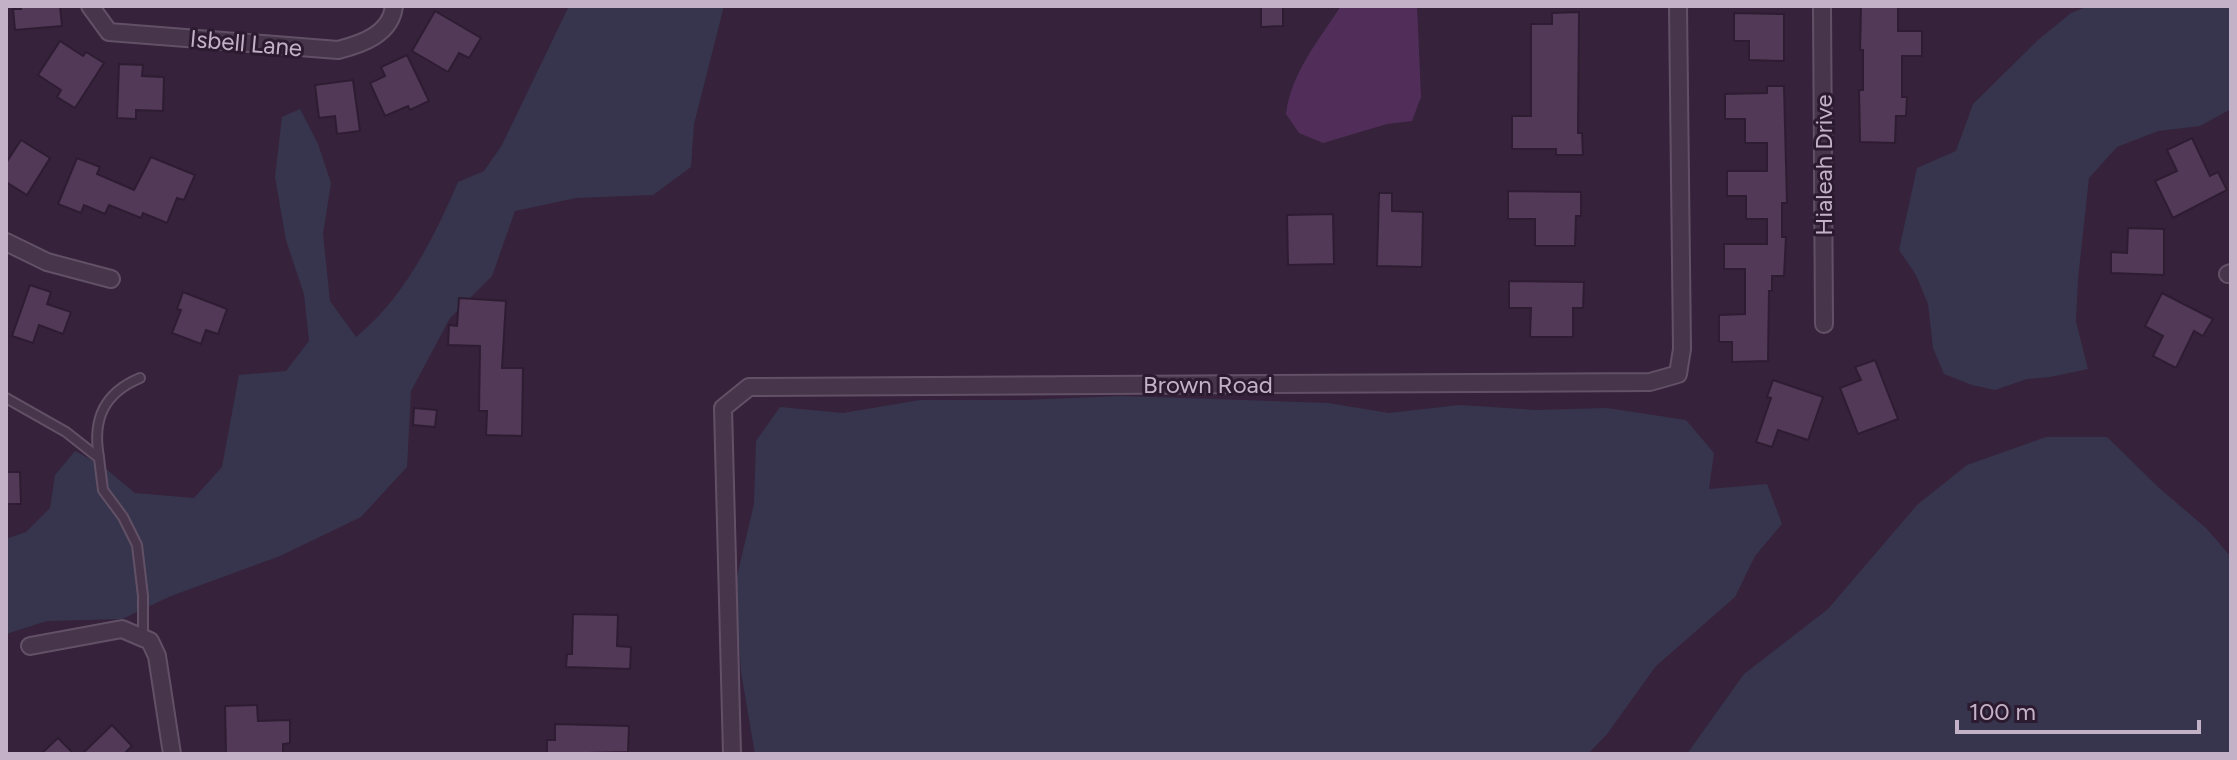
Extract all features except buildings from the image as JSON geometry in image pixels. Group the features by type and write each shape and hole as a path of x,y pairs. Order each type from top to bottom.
{"street":[{"name":"Isbell Lane","path":"90,6 109,32 338,50 368,42 393,18 394,6"},
{"name":"Brown Road","path":"732,754 723,408 749,387 1650,382 1678,374 1682,349 1678,6"},
{"name":"Hialeah Drive","path":"1822,6 1824,324"},
{"path":"6,242 47,262 111,279"},
{"path":"30,646 122,629 150,641 157,656 172,754"}],"lane":[{"path":"140,378 120,387 106,403 96,440 103,490 123,517 137,545 143,596 143,638"},
{"path":"6,398 66,432 99,458"}],"shaded area":[{"path":"569,6 724,6 694,124 691,167 653,195 576,198 515,211 492,276 450,318 411,391 407,467 361,517 280,556 171,596 122,619 47,621 6,634 6,539 26,532 50,508 55,475 75,451 101,465 135,493 194,498 222,467 239,375 286,371 309,341 304,294 286,240 275,177 282,117 300,109 318,144 331,183 323,234 330,301 356,337 403,286 428,245 458,182 484,171 502,145"},
{"path":"1341,6 1417,6 1421,97 1412,121 1387,124 1323,143 1299,133 1286,114 1300,71"},
{"path":"2089,6 2231,6 2231,109 2200,126 2158,131 2117,147 2089,178 2076,322 2088,369 2027,379 1995,390 1972,385 1944,374 1933,348 1928,304 1916,275 1899,250 1917,168 1956,151 1973,104 2038,40 2071,13"},
{"path":"1121,396 1328,403 1389,413 1459,405 1536,410 1607,408 1686,420 1714,453 1709,489 1767,484 1782,524 1755,556 1735,597 1656,666 1607,734 1588,754 755,754 741,672 735,585 754,504 756,441 780,407 843,413 920,400"},
{"path":"2046,437 2107,437 2206,528 2231,557 2231,754 1687,754 1744,674 1828,609 1917,505 1967,465"}]}
